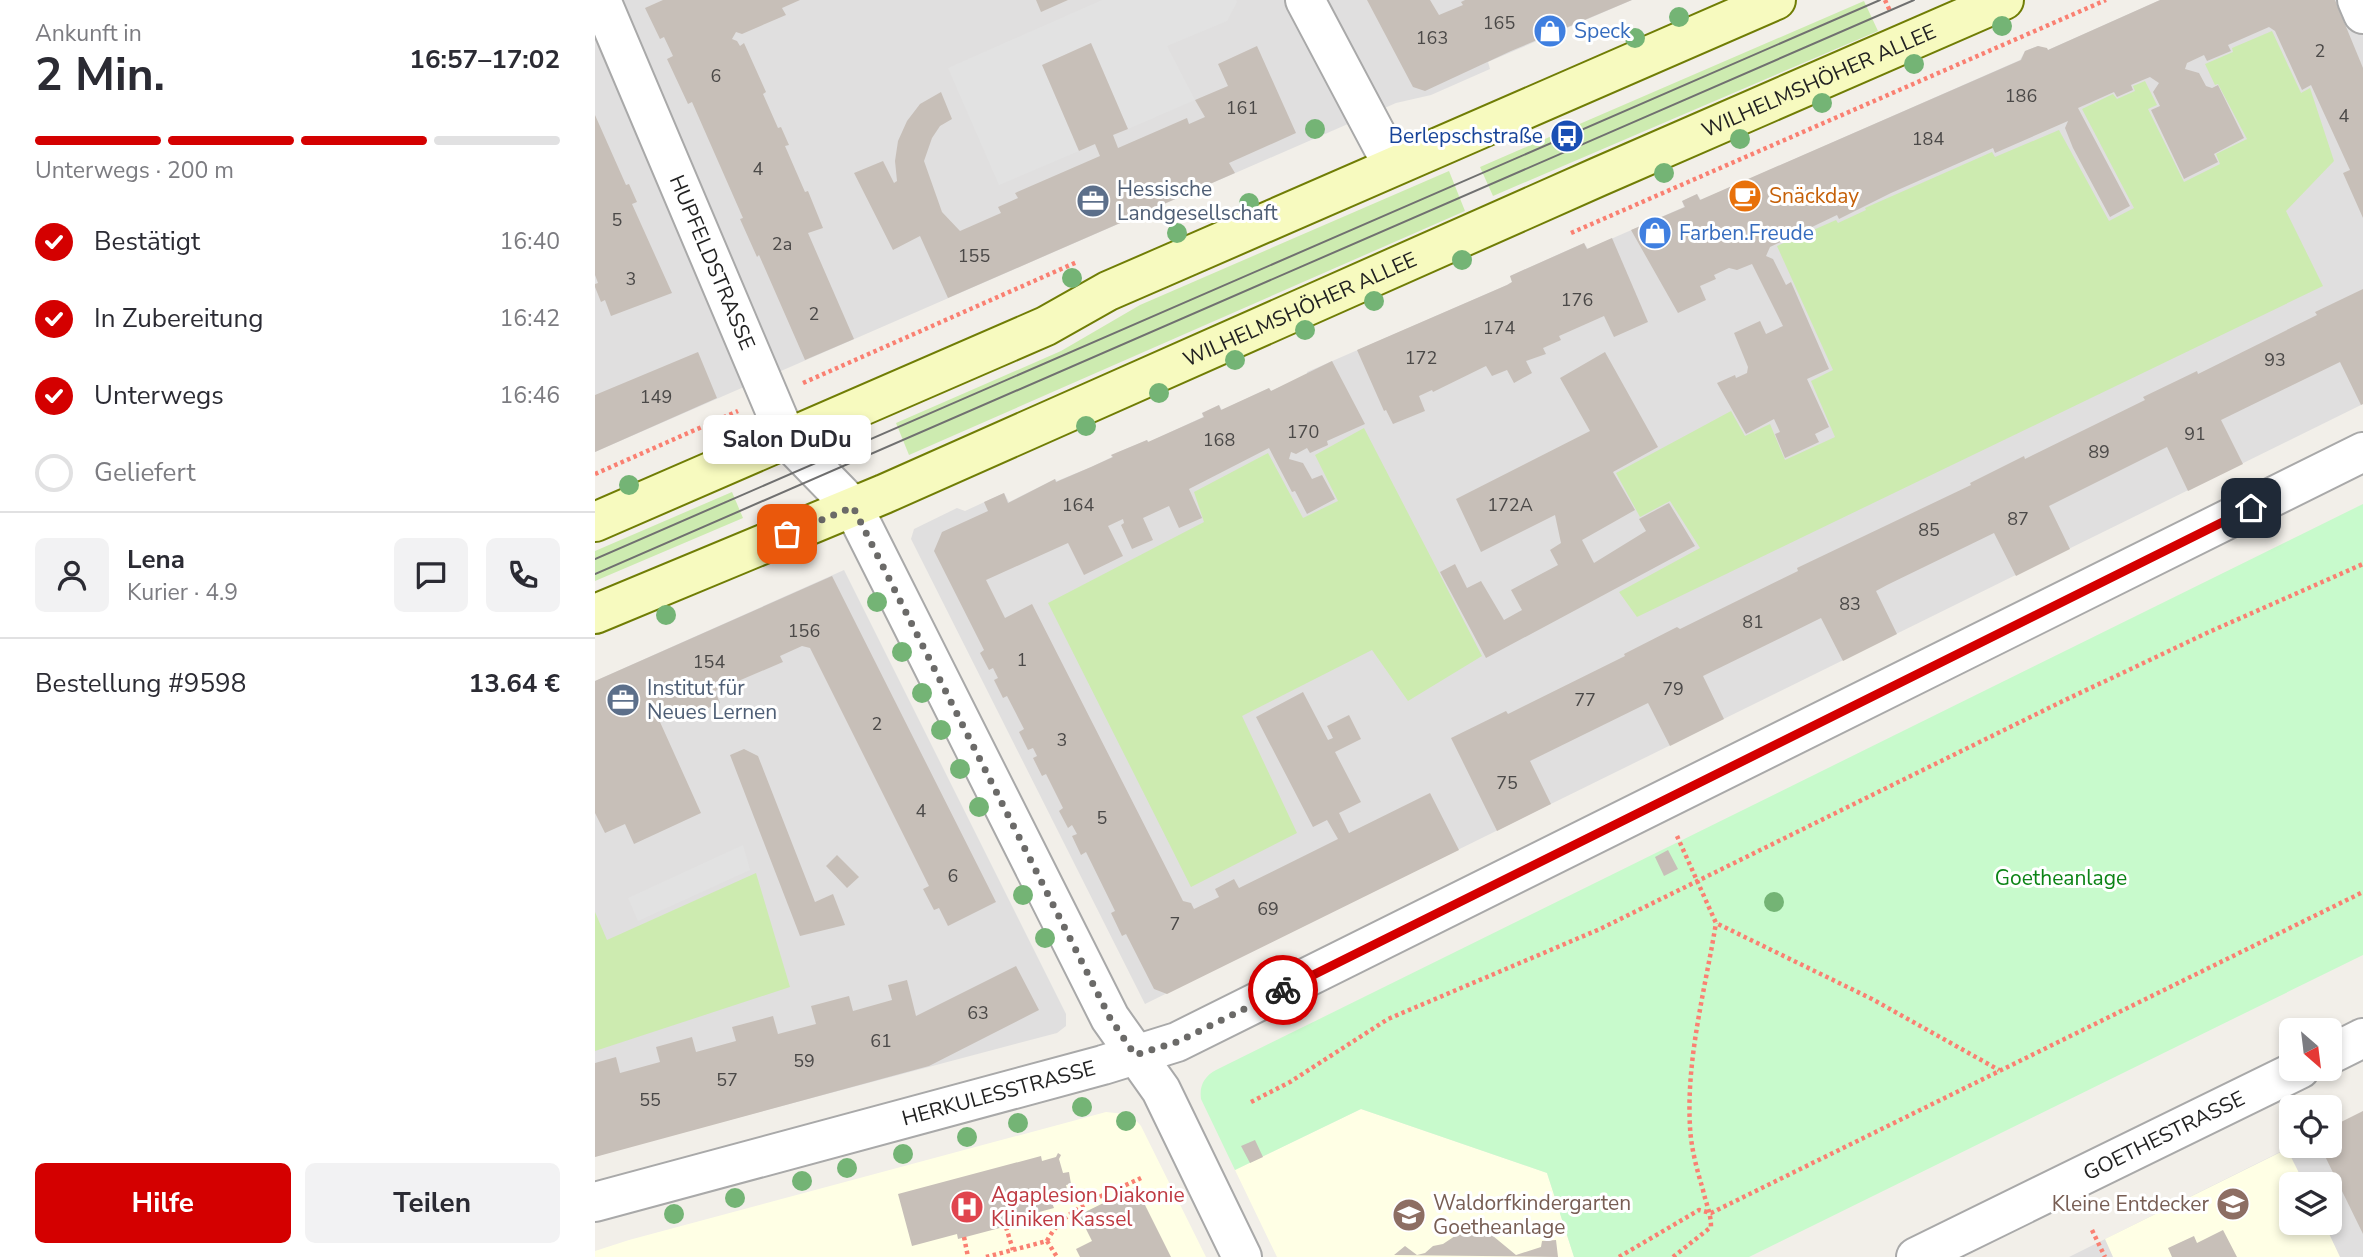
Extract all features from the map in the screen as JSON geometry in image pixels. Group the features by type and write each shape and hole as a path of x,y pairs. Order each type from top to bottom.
{"main road":[{"path":"595,522 1046,326 1108,291 1776,0"},
{"name":"WILHELMSHÖHER ALLEE","path":"595,614 853,507 2004,0"}],"street":[{"name":"HUPFELDSTRASSE","path":"601,0 787,439 853,507 1110,1018 1161,1090 1242,1257"},
{"path":"1305,0 1393,166"},
{"path":"2357,0 2363,14"},
{"name":"HERKULESSTRASSE","path":"595,1202 1177,1042 2363,452"},
{"path":"2342,1048 2363,1038"},
{"name":"GOETHESTRASSE","path":"1916,1257 2279,1079"}],"path":[{"path":"595,474 1081,261"},
{"path":"1251,1102 1290,1082 1388,1019 1600,929 2136,666 2363,564"},
{"path":"1673,1257 1711,1227 1711,1213 1697,1169 1690,1130 1689,1103 1690,1076 1716,923 1677,836"},
{"path":"1619,1257 1699,1210 1711,1213 2363,892"},
{"path":"1716,923 1872,999 1999,1070"},
{"path":"986,1257 1047,1241 1052,1231 1074,1211 1141,1178"},
{"path":"1006,1227 1013,1250"},
{"path":"2092,1230 2105,1257"},
{"path":"964,1237 968,1257"},
{"path":"1047,1241 1057,1257"}],"shaded area":[{"path":"595,0 1632,0 1488,62 1490,69 1431,95 1396,103 595,452"},
{"path":"1102,0 1237,2 1227,21 1167,46 1195,100 1128,129 1091,43 1042,65 1079,151 999,185 948,68"},
{"path":"2160,0 2363,0 2363,404 1145,1004 911,539 914,529 957,508 965,511 1004,493 1009,502 1055,479 1057,481 1091,467 1112,457 1111,455 1147,440 1149,442 1203,417 1202,413 1219,405 1222,410 1269,388 1271,391 1307,375 1307,372 1507,285 1512,282 1510,276 1584,243 1588,249 1684,207 1682,201 1697,194 1701,200 2020,60 2025,51 2038,46 2048,50"},
{"path":"844,570 1066,1014 1066,1026 1057,1033 595,1157 595,681"},
{"path":"743,845 750,870 638,921 628,898"},
{"name":"Waldorfkindergarten Goetheanlage","path":"1361,1109 1547,1173 1574,1257 1277,1257 1235,1170"},
{"name":"Kleine Entdecker","path":"2363,1111 2363,1257 2069,1257 2279,1152 2279,1158 2342,1158 2342,1133"},
{"name":"Agaplesion Diakonie Kliniken Kassel","path":"1106,1112 1132,1116 1141,1126 1206,1257 595,1257 595,1251 629,1240"},
{"name":"Kleine Entdecker","path":"2279,1153 2279,1158 2292,1158 2298,1172 2279,1172 2279,1235 2330,1235 2340,1257 2113,1257 2105,1239"}],"green space":[{"path":"1864,1 1878,31 1493,196 1480,167"},
{"path":"2272,31 2301,93 2310,88 2334,161 2286,211 2323,286 1637,617 1619,592 1700,548 1670,501 1640,517 1616,473 1731,411 1745,436 1770,424 1785,460 1835,437 1811,381 1833,370 1777,246 1836,220 1838,223 1866,210 1865,208 1992,152 1995,157 2059,130 2109,221 2134,208 2082,109 2113,94 2117,99 2135,91 2133,86 2145,81 2157,105 2148,109 2184,182 2220,164 2216,154 2247,139 2205,64 2233,52 2232,48"},
{"path":"1449,171 1465,211 909,455 896,423 1061,351 1140,305"},
{"path":"1364,428 1482,656 1408,701 1372,650 1242,716 1297,833 1191,887 1048,603 1204,522 1194,492 1268,453 1303,518 1338,501 1315,455"},
{"path":"732,492 743,518 595,581 595,551"},
{"name":"Goetheanlage","path":"2363,504 2363,955 1749,1257 1574,1257 1547,1173 1361,1109 1235,1170 1201,1099 1204,1082 1216,1070"},
{"path":"756,873 790,987 595,1051 595,912 607,940"}],"building":[{"path":"663,0 800,0 782,8 786,15 742,34 736,32 732,39 740,46 744,43 766,92 763,94 778,128 781,127 789,145 785,146 805,192 808,191 823,228 808,233 854,339 805,360 759,255 757,257 740,219 743,218 692,102 688,104 667,59 673,56 664,37 660,39 645,8"},
{"path":"1036,0 1068,0 1041,12"},
{"path":"1367,0 1430,0 1439,15 1463,5 1461,2 1465,0 1632,0 1425,91 1413,87"},
{"path":"2160,0 2335,0 2363,68 2363,218 2343,173 2350,170 2311,85 2302,90 2275,31 2269,27 2228,45 2231,51 2207,61 2204,55 2187,63 2185,69 2199,73 2206,86 2212,88 2218,85 2244,138 2214,154 2218,162 2184,179 2151,110 2160,106 2153,92 2159,83 2150,77 2131,85 2133,90 2117,97 2114,92 2078,108 2130,206 2110,217 2073,148 2065,128 2068,121 1995,153 1993,148 1839,219 1837,215 1770,247 1766,256 1773,259 1786,285 1791,282 1829,369 1807,379 1829,427 1815,434 1819,442 1785,458 1775,434 1780,432 1774,419 1746,434 1717,383 1747,373 1748,367 1734,333 1760,321 1766,334 1783,326 1752,264 1737,270 1729,268 1714,275 1716,279 1700,286 1706,300 1678,313 1631,230 1685,207 1682,201 1697,194 1700,200 2021,60 2025,51 2038,46 2048,50"},
{"path":"1091,43 1128,129 1113,135 1118,148 1187,118 1189,124 1205,117 1195,100 1228,86 1218,64 1257,46 1296,133 1229,163 1235,173 948,298 920,236 893,250 854,173 883,161 894,183 897,181 895,161 898,141 907,121 920,104 941,92 952,119 940,126 932,138 924,161 942,212 960,231 1001,213 998,207 1018,198 1015,193 1100,156 1095,144 1079,151 1042,65"},
{"path":"595,115 626,185 629,184 637,202 632,204 672,293 611,316 605,300 601,302 595,287 598,283 595,275"},
{"path":"1612,238 1648,322 1614,337 1604,316 1559,336 1561,340 1543,348 1546,354 1526,361 1532,373 1514,383 1507,370 1492,376 1486,366 1419,396 1425,411 1393,424 1386,410 1384,411 1357,350 1507,285 1512,282 1510,276 1584,243 1587,249"},
{"path":"2363,289 2363,404 2361,405 2340,362 2221,420 2243,464 2188,491 2167,447 2049,506 2070,549 2016,576 1994,533 1876,591 1897,634 1843,661 1821,618 1703,676 1724,719 1670,746 1648,703 1530,761 1551,804 1497,831 1451,738 1506,711 1508,714 1677,627 1680,629 2024,456 2025,459 2145,400 2143,397 2197,371 2198,374 2317,315 2315,312"},
{"path":"698,352 717,398 595,452 595,395"},
{"path":"1605,352 1658,447 1613,472 1635,510 1582,540 1594,563 1646,531 1639,519 1669,503 1695,546 1486,658 1440,572 1455,564 1467,588 1481,581 1504,620 1522,610 1511,590 1558,565 1550,550 1561,543 1555,515 1481,552 1456,499 1590,431 1560,378"},
{"path":"1332,361 1365,424 1327,441 1328,445 1310,453 1307,448 1296,454 1291,452 1289,459 1303,463 1312,479 1322,475 1335,499 1307,514 1269,448 1189,489 1202,518 1179,528 1169,506 1143,518 1153,540 1132,549 1121,525 1124,523 1123,519 1108,526 1123,556 1084,575 1068,543 986,580 1005,618 1032,604 1183,901 1191,903 1194,909 1219,897 1215,889 1234,879 1239,888 1338,839 1327,820 1313,827 1256,717 1303,692 1328,740 1333,738 1327,726 1349,715 1361,739 1335,752 1361,802 1339,813 1349,833 1430,793 1459,850 1167,994 1154,989 1126,934 1122,936 1111,913 1115,911 1086,852 1081,855 1072,836 1077,834 1072,825 1068,828 1059,811 1063,808 1046,774 1042,776 1033,758 1037,756 1033,748 1028,750 1019,732 1024,729 1007,696 1003,698 994,680 998,678 993,668 989,670 980,653 984,650 934,551 942,532 988,511 984,502 1004,493 1008,503 1055,479 1056,482 1113,457 1111,455 1204,417 1202,413 1219,405 1221,410 1269,388 1271,391"},
{"path":"832,576 996,902 948,926 939,908 934,910 923,889 929,886 810,648 802,646 780,656 783,662 715,691 720,703 682,719 679,713 660,722 701,813 634,844 625,824 605,833 595,813 595,681"},
{"path":"744,749 758,756 815,902 833,894 845,925 800,936 730,755"},
{"path":"1668,850 1678,869 1664,876 1655,857"},
{"path":"837,855 859,877 847,888 826,866"},
{"path":"1016,966 1039,1010 929,1066 595,1157 595,1063 616,1057 620,1073 660,1062 656,1047 692,1037 696,1052 736,1041 732,1027 773,1016 778,1034 816,1024 811,1006 849,996 853,1011 892,1000 888,985 907,980 916,1016"},
{"path":"2363,1111 2363,1234 2342,1191 2342,1172 2333,1172 2326,1158 2342,1158 2342,1122"},
{"path":"1255,1140 1263,1157 1250,1163 1241,1146"},
{"path":"1058,1153 1061,1155 1059,1159 1063,1173 1069,1172 1071,1184 1066,1185 1071,1201 1068,1199 1052,1203 1054,1208 1010,1220 1011,1225 958,1239 957,1234 912,1246 898,1194 1041,1156 1042,1161 1056,1157"},
{"path":"1136,1187 1171,1257 1080,1257 1076,1249 1092,1241 1079,1215"},
{"path":"1476,1222 1516,1255 1541,1247 1542,1241 1556,1240 1558,1257 1394,1255 1405,1246 1417,1255 1425,1253"},
{"path":"2223,1230 2237,1257 2172,1257 2168,1248 2194,1236 2197,1243"}],"tram line":[{"path":"595,559 1880,0"},
{"path":"595,574 1914,0"}],"way so far":[{"path":"787,534 853,507 1113,1024 1135,1055 1177,1042 1283,990"}],"place":[{"name":"Speck","path":"1550,31"},
{"name":"Berlepschstraße","path":"1567,136"},
{"name":"Snäckday","path":"1745,196"},
{"name":"Hessische Landgesellschaft","path":"1093,201"},
{"name":"Farben.Freude","path":"1655,233"},
{"name":"Salon DuDu","path":"787,534"},
{"name":"Institut für Neues Lernen","path":"623,700"},
{"name":"Kleine Entdecker","path":"2233,1204"},
{"name":"Agaplesion Diakonie Kliniken Kassel","path":"967,1207"},
{"name":"Waldorfkindergarten Goetheanlage","path":"1409,1215"}],"route":[{"path":"1283,990 2251,508"}]}
